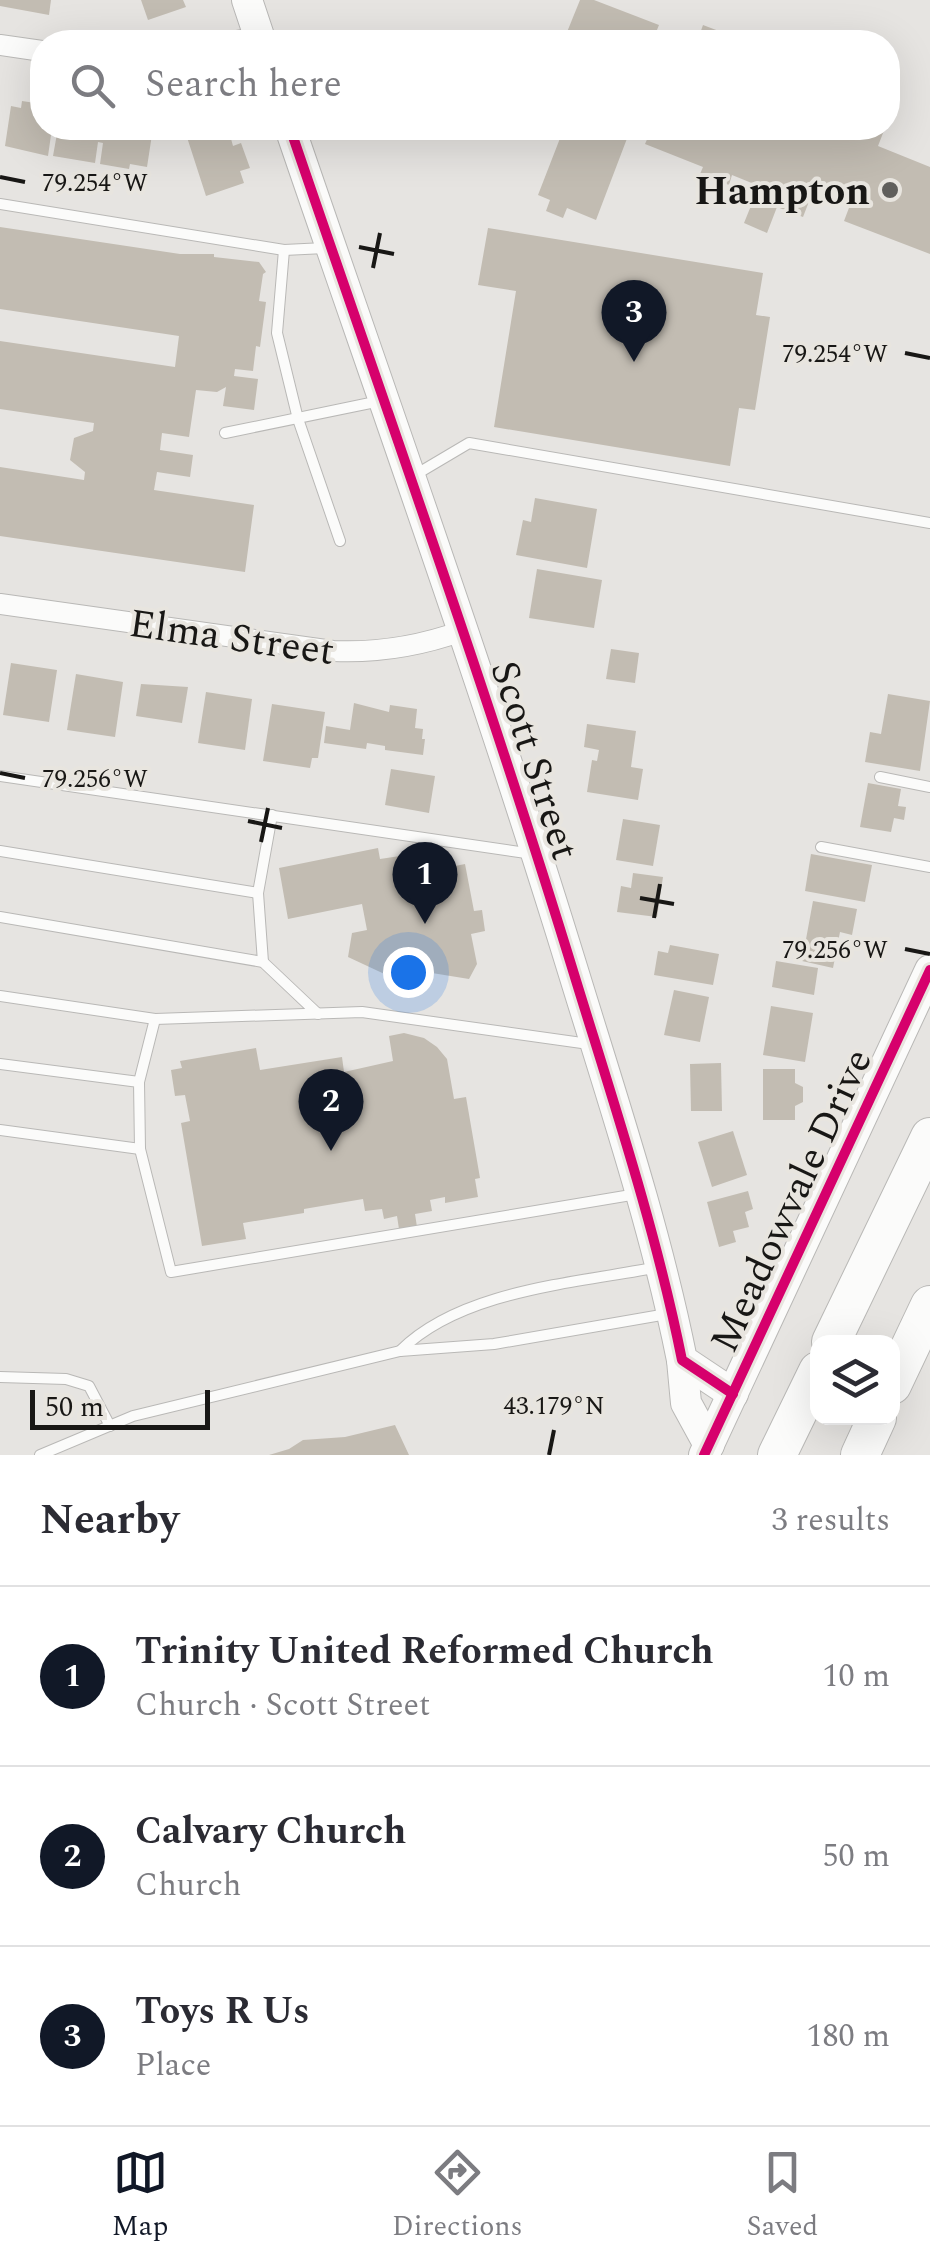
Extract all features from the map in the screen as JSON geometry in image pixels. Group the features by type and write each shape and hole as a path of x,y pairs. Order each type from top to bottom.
{"highway":[{"path":"835,1335 930,1138"},
{"path":"900,1367 930,1304"},
{"path":"777,1455 810,1388"},
{"path":"860,1455 874,1425"}],"street":[{"path":"247,0 249,30"},
{"path":"0,45 30,49"},
{"name":"Scott Street","path":"294,140 537,854 673,1313 686,1403 707,1450"},
{"name":"Elma Street","path":"0,604 333,651 361,652 431,642 462,630"},
{"name":"Meadowvale Drive","path":"707,1450 930,970"},
{"path":"682,1360 733,1394"}],"lane":[{"path":"0,204 284,250 330,248"},
{"path":"284,250 277,332 298,419 340,542"},
{"path":"224,433 383,400"},
{"path":"410,478 469,443 930,523"},
{"path":"0,776 537,854"},
{"path":"880,777 930,786"},
{"path":"262,962 258,893 272,816"},
{"path":"821,847 930,868"},
{"path":"0,851 258,893"},
{"path":"0,917 262,962 318,1014"},
{"path":"0,996 156,1019 362,1012 595,1044"},
{"path":"156,1019 139,1082 140,1149 170,1272 639,1193"},
{"path":"0,1064 139,1082"},
{"path":"0,1130 140,1149"},
{"path":"400,1352 419,1332 467,1307 660,1266"},
{"path":"48,1454 133,1416 400,1352 494,1344 673,1313"},
{"path":"0,1377 66,1378 89,1386 110,1426"}],"building":[{"path":"0,0 51,0 49,15 0,6"},
{"path":"141,0 183,0 186,7 148,20"},
{"path":"580,0 594,0 659,25 657,30 568,30"},
{"path":"22,101 30,102 30,140 50,140 48,156 5,146 11,106 21,108"},
{"path":"56,140 151,140 147,167 130,164 129,169 100,164 103,143 98,142 95,163 53,156"},
{"path":"188,140 231,140 233,146 241,143 250,168 240,171 244,183 206,196"},
{"name":"Hampton","path":"559,140 626,140 596,220 567,208 563,218 546,211 550,200 538,195"},
{"name":"Hampton","path":"647,140 880,140 878,146 930,167 930,254 844,221 855,192 842,187 839,195 815,186 803,217 777,207 767,233 744,223 759,186 732,175 729,185 700,174 703,167 645,144"},
{"path":"0,227 259,262 266,272 259,301 266,302 260,347 256,346 253,371 235,369 234,376 258,379 254,410 223,406 226,387 217,392 196,390 189,437 162,433 160,450 193,455 190,477 157,472 154,490 254,505 245,572 0,536 0,467 84,480 85,472 70,460 74,438 93,431 94,423 0,409 0,341 175,367 179,336 0,309"},
{"path":"488,228 763,273 756,315 770,317 755,410 739,408 730,466 494,427 516,291 478,285"},
{"path":"535,498 597,509 587,568 516,555 523,520 531,522"},
{"path":"537,569 602,580 594,628 529,618"},
{"path":"611,649 639,653 635,683 606,679"},
{"path":"11,663 57,670 49,722 3,715"},
{"path":"76,674 123,682 115,737 67,730"},
{"path":"141,684 188,687 182,723 136,716"},
{"path":"206,692 252,699 245,750 198,743"},
{"path":"888,694 930,701 920,771 865,762 870,732 881,734"},
{"path":"354,703 389,712 390,705 417,709 415,728 423,729 423,755 385,750 385,746 367,743 366,749 324,743 326,726 350,730"},
{"path":"272,704 325,712 318,758 312,758 310,768 263,761"},
{"path":"587,724 636,731 631,767 643,769 638,800 587,792 592,760 597,761 599,750 584,747"},
{"path":"391,769 435,776 429,813 385,805"},
{"path":"868,783 901,789 898,806 906,807 904,820 894,818 891,832 860,827"},
{"path":"623,819 660,825 653,866 616,860"},
{"path":"378,848 380,859 400,856 401,864 424,860 426,872 465,864 474,911 482,910 485,931 471,934 477,964 469,979 432,973 423,992 348,957 352,933 367,930 362,904 288,919 279,868"},
{"path":"811,854 872,865 865,902 805,891"},
{"path":"633,873 663,877 657,917 617,912 621,886 631,888"},
{"path":"813,901 857,909 852,935 840,932 833,968 802,961"},
{"path":"670,945 719,954 713,985 654,975 658,951 668,953"},
{"path":"776,961 818,968 814,995 772,987"},
{"path":"674,990 709,997 700,1042 664,1035"},
{"path":"771,1006 813,1013 805,1062 763,1055"},
{"path":"404,1033 424,1038 437,1047 447,1059 454,1099 466,1097 480,1178 475,1179 478,1197 445,1203 445,1197 430,1200 432,1211 415,1214 417,1227 399,1229 397,1216 384,1219 382,1209 365,1211 363,1199 243,1223 246,1239 202,1246 181,1123 190,1121 185,1095 175,1096 171,1070 182,1068 180,1061 256,1048 260,1070 342,1057 344,1072 393,1061 389,1036"},
{"path":"721,1063 722,1111 691,1111 690,1064"},
{"path":"763,1069 795,1069 795,1083 803,1087 803,1102 795,1106 795,1120 763,1120"},
{"path":"733,1131 747,1175 712,1187 698,1142"},
{"path":"748,1191 753,1209 745,1212 749,1227 733,1231 736,1242 719,1247 707,1202"},
{"path":"395,1425 409,1455 269,1455 303,1440 345,1437"}],"cycle path":[{"path":"294,140 541,868 633,1166 682,1360 733,1394"},
{"path":"704,1455 930,970"}],"place":[{"name":"Hampton","path":"890,190"},
{"name":"Toys R Us","path":"634,362"},
{"name":"Trinity United Reformed Church","path":"425,924"},
{"name":"Calvary Church","path":"331,1151"}]}
